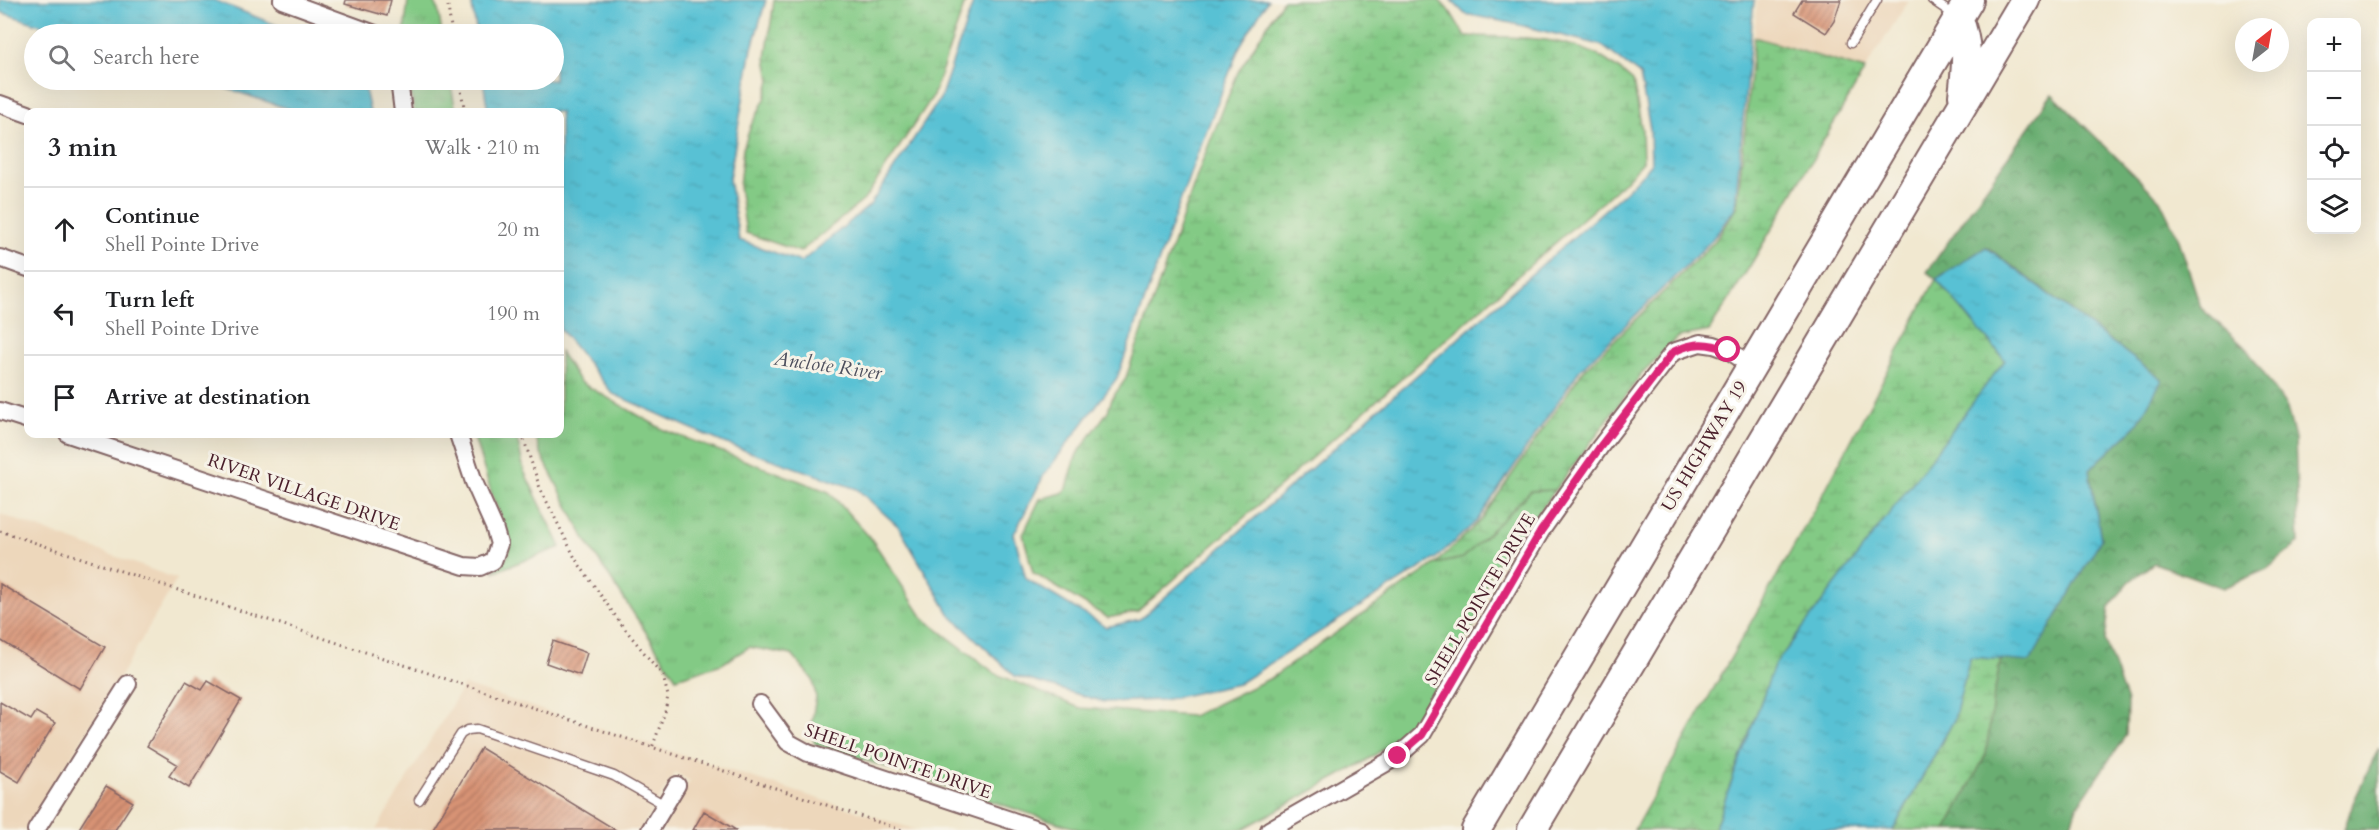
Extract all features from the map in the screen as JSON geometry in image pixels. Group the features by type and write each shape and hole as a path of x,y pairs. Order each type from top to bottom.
{"highway":[{"path":"1532,830 2025,0"},
{"path":"1962,104 1968,52 1964,9"},
{"name":"US HIGHWAY 19","path":"1476,830 1964,9"}],"street":[{"path":"282,0 348,24"},
{"path":"400,90 402,108"},
{"path":"0,104 24,113"},
{"path":"0,258 24,266"},
{"name":"SHELL POINTE DRIVE","path":"1269,830 1398,756 1422,735 1541,531 1600,447 1673,352 1700,343 1714,345 1728,350 1752,366"},
{"path":"0,411 24,419"},
{"name":"RIVER VILLAGE DRIVE","path":"80,438 464,566 480,567 493,561 499,544 459,438"},
{"path":"36,830 128,684"},
{"name":"SHELL POINTE DRIVE","path":"760,704 788,742 808,753 1040,830"},
{"path":"650,830 677,785"}],"lane":[{"path":"1851,43 1877,0"},
{"path":"1932,0 1964,9"},
{"path":"419,800 461,734 477,729 614,776 665,806"}],"path":[{"path":"447,0 451,24"},
{"path":"461,90 464,108"},
{"path":"523,438 540,488 576,560 621,624 663,676 668,696 665,712 652,748"},
{"path":"0,531 902,830"}],"shaded area":[{"path":"1757,0 1909,0 1865,70 1754,37"},
{"path":"0,514 177,579 105,702 25,830 5,830 0,827"},
{"path":"464,685 916,830 661,830 690,781 675,772 640,830 376,830"}],"green space":[{"path":"408,0 433,0 438,9 440,24 405,24"},
{"path":"774,0 966,0 933,96 864,200 800,252 746,233 739,186 743,149 751,125 765,99 770,80 766,58"},
{"path":"1283,0 1439,0 1451,13 1465,36 1538,39 1574,46 1591,53 1610,63 1633,81 1642,130 1643,162 1621,185 1137,612 1108,618 1033,573 1023,534 1040,499 1062,493 1067,488 1076,456 1108,411 1112,398 1125,380 1203,159 1238,72"},
{"path":"1754,37 1865,70 1753,261 1709,331 1678,337 1644,371 1555,490 1531,491 1463,558 1435,564 1481,520 1581,373 1714,242 1737,207"},
{"path":"411,90 452,90 455,108 413,108"},
{"path":"2052,94 2160,200 2178,237 2201,308 2246,348 2287,407 2295,439 2299,543 2267,569 2223,588 2154,563 2129,582 2109,607 2105,641 2127,702 2126,735 2077,807 2069,830 1946,830 1986,754 1993,698 2001,659 2030,661 2101,539 2089,470 2136,426 2162,380 1987,247 1936,279 1927,272"},
{"path":"1936,279 2006,360 1774,666 1714,830 1634,830 1823,494"},
{"path":"564,358 580,382 664,430 829,492 873,541 923,618 996,674 1080,708 1192,716 1271,678 1435,564 1463,558 1531,491 1555,490 1537,516 1505,548 1487,580 1476,622 1414,723 1401,738 1361,764 1241,830 1080,830 815,744 810,730 816,698 813,680 792,655 749,647 722,664 676,678 586,541 540,452 536,438 564,438"},
{"path":"474,438 517,438 524,471 561,547 493,572 508,556 510,540 493,498"},
{"path":"1970,657 2001,659 1993,698 1986,754 1946,830 1893,830 1954,720"},
{"path":"2379,748 2379,830 2344,830 2353,803"}],"water":[{"path":"0,0 214,0 273,24 37,24 0,12"},
{"name":"Anclote River","path":"473,0 766,0 752,48 729,179 739,240 801,262 870,205 940,99 974,0 1268,0 1240,46 1196,157 1117,378 1044,475 1014,534 1026,579 1106,627 1140,619 1626,191 1651,165 1650,129 1640,75 1601,45 1465,14 1451,0 1754,0 1735,208 1711,241 1579,371 1477,521 1435,559 1238,684 1163,700 1104,702 1015,676 950,615 899,527 857,489 724,443 613,394 564,334 564,108 487,108 485,90 564,90 564,24 475,24"},
{"path":"231,90 365,90 369,108 286,108"},
{"path":"1986,247 2162,380 2136,426 2089,470 2101,539 2030,662 1970,657 1954,720 1893,830 1714,830 1774,666 2005,360 1936,279"}],"building":[{"path":"346,0 391,0 387,16 345,4"},
{"path":"1802,0 1841,0 1834,21 1826,33 1794,13"},
{"path":"0,584 105,647 80,689 0,640"},
{"path":"553,641 587,653 580,675 546,663"},
{"path":"186,681 202,690 208,681 241,700 189,788 169,776 177,764 147,746"},
{"path":"0,702 31,720 36,712 55,723 19,782 0,771"},
{"path":"481,748 616,830 432,830"},
{"path":"106,786 133,802 115,830 78,830"},
{"path":"704,811 736,830 693,830"}],"route":[{"path":"1398,756 1422,735 1541,531 1600,447 1673,352 1700,343 1728,350"}]}
